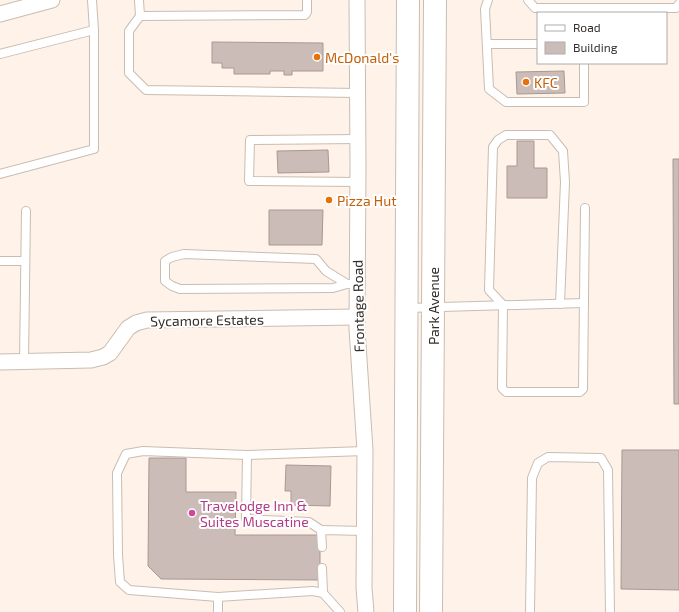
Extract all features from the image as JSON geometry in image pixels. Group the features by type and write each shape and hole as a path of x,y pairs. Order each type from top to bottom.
{"main road":[{"name":"Park Avenue","path":"404,612 408,0"},
{"name":"Park Avenue","path":"431,612 435,0"}],"street":[{"name":"Frontage Road","path":"357,0 358,182 352,284 357,318 365,451 364,588 366,612"},
{"path":"0,14 44,1"},
{"name":"Sycamore Estates","path":"0,362 91,360 103,357 110,354 128,328 136,323 147,320 357,318"}],"lane":[{"path":"0,174 94,149 94,30 92,0"},
{"path":"139,0 140,16 129,31 129,73 146,90 358,94"},
{"path":"140,16 305,15 307,12 307,0"},
{"path":"488,0 485,9 489,89 506,102 584,102 584,64"},
{"path":"528,0 535,8 676,8 679,4"},
{"path":"0,54 94,30"},
{"path":"487,44 537,44"},
{"path":"560,304 565,182 563,151 550,135 506,135 498,140 493,147 489,290 503,306 503,390 506,392 580,392 583,389 585,208"},
{"path":"358,139 250,140 249,182 358,182"},
{"path":"24,362 26,212"},
{"path":"184,254 316,259 326,271 352,284 332,288 180,289 165,282 165,261 172,257 184,254"},
{"path":"0,261 25,261"},
{"path":"406,308 584,303"},
{"path":"340,612 323,593 313,591 218,597 158,591 129,590 120,582 118,555 117,473 126,454 143,451 247,455 365,451"},
{"path":"247,455 246,519 309,522 321,530 364,530"},
{"path":"530,612 532,478 538,463 548,457 601,458 608,470 610,612"},
{"path":"321,530 322,547"},
{"path":"322,568 323,593"},
{"path":"218,597 218,612"}],"building":[{"path":"212,42 323,43 323,71 292,71 292,75 284,75 284,71 270,71 270,74 234,74 234,68 222,68 222,63 212,63"},
{"path":"564,71 565,93 517,94 516,72"},
{"path":"517,141 534,141 534,168 547,168 547,198 507,198 507,166 517,166"},
{"path":"328,150 329,172 278,173 277,151"},
{"path":"673,159 679,159 679,404 674,404"},
{"path":"269,210 323,210 322,245 269,245"},
{"path":"622,450 679,450 679,590 621,589"},
{"name":"Travelodge Inn & Suites Muscatine","path":"149,458 186,458 186,492 236,492 235,535 320,535 320,580 161,579 148,566"},
{"path":"286,465 331,466 330,506 291,505 291,491 285,491"}],"place":[{"name":"McDonald's","path":"317,57"},
{"name":"KFC","path":"526,82"},
{"name":"Pizza Hut","path":"329,200"},
{"name":"Travelodge Inn & Suites Muscatine","path":"192,513"}]}
